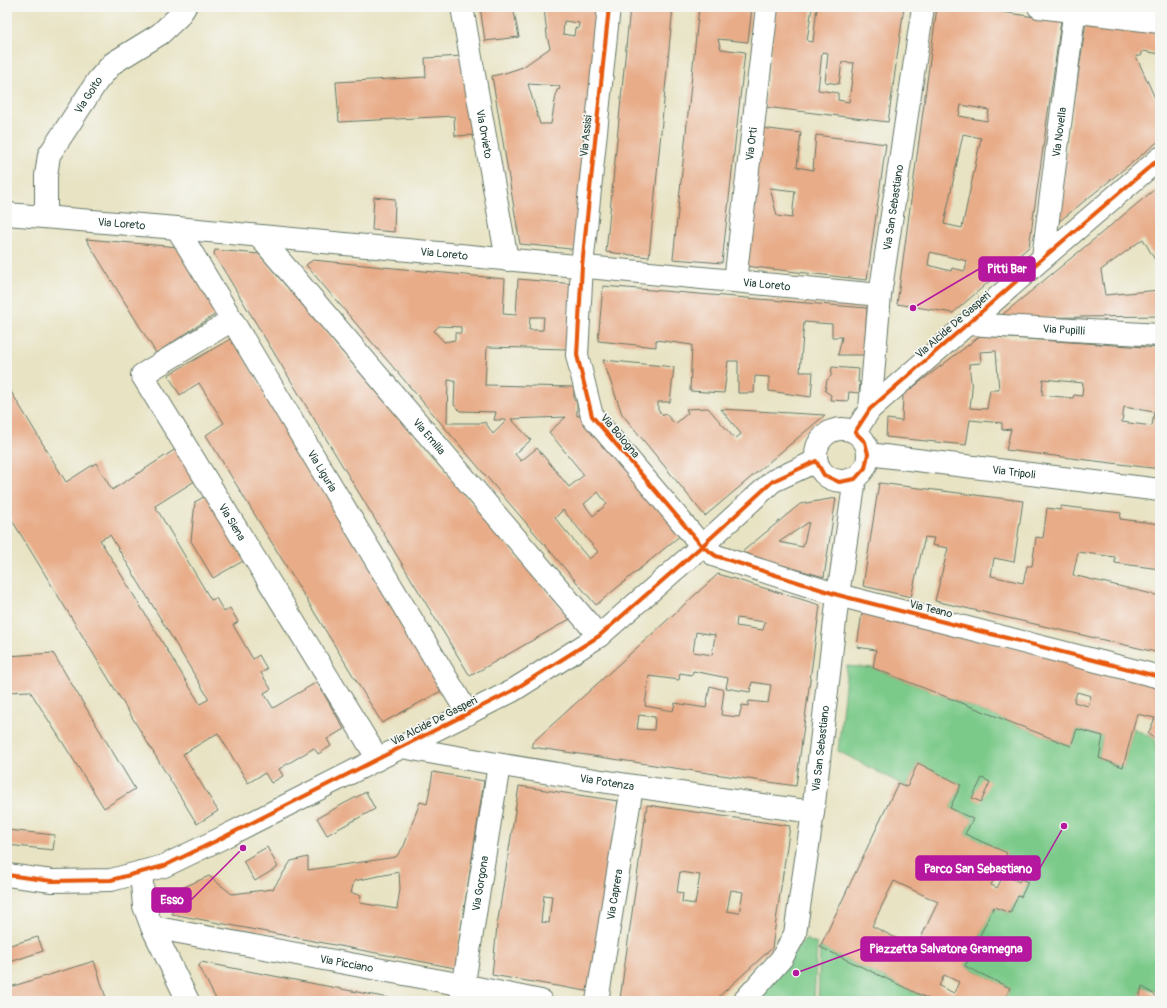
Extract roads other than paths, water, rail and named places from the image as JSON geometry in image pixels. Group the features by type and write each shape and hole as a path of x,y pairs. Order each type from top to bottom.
{"street":[{"name":"Via Goito","path":"46,217 46,176 49,155 90,93 113,63 160,34 178,18 185,7"},
{"name":"Via Orvieto","path":"462,7 507,260"},
{"name":"Via Assisi","path":"582,266 609,7"},
{"name":"Via Orti","path":"735,280 767,7"},
{"name":"Via San Sebastiano","path":"870,409 880,295 923,7"},
{"path":"1039,7 1148,16"},
{"name":"Via Novella","path":"1043,258 1075,9"},
{"name":"Via Alcide De Gasperi","path":"855,432 870,409 1160,158"},
{"name":"Via Loreto","path":"7,214 176,228 880,295"},
{"name":"Via Liguria","path":"176,228 468,714"},
{"name":"Via Emilia","path":"259,236 599,636"},
{"name":"Via Bologna","path":"582,266 577,355 592,416 702,546"},
{"name":"Via Siena","path":"232,320 142,375 378,759"},
{"name":"Via Pupilli","path":"968,324 1160,335"},
{"path":"840,429 855,432 864,442 868,454 865,468 855,479 839,482 824,475 816,461 817,446 826,434 840,429"},
{"name":"Via Tripoli","path":"868,454 1160,490"},
{"name":"Via Alcide De Gasperi","path":"7,875 52,881 111,880 170,863 468,714 512,691 599,636 702,546 773,481 816,461"},
{"name":"Via San Sebastiano","path":"744,1001 782,958 795,934 813,812 838,594 855,479"},
{"name":"Via Teano","path":"702,546 716,556 838,594 1160,677"},
{"name":"Via Potenza","path":"402,747 632,787 813,812"},
{"name":"Via Gorgona","path":"462,993 499,765"},
{"name":"Via Caprera","path":"597,1001 632,787"},
{"path":"141,872 144,906 152,927 188,1001"},
{"name":"Via Picciano","path":"152,927 462,993 541,1001"}],"place":[{"name":"Pitti Bar","path":"913,308"},
{"name":"Parco San Sebastiano","path":"1064,826"},
{"name":"Esso","path":"243,848"},
{"name":"Piazzetta Salvatore Gramegna","path":"796,973"}]}
